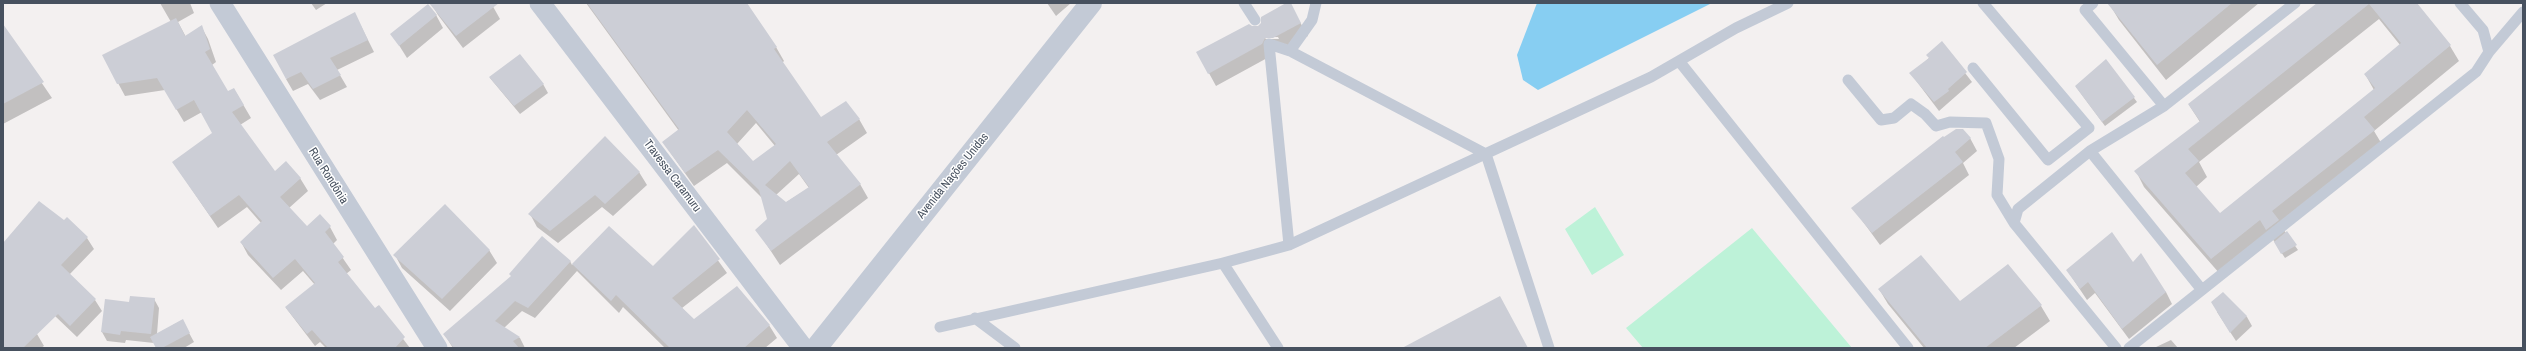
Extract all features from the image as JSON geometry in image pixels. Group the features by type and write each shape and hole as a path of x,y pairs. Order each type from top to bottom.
{"street":[{"name":"Rua Rondônia","path":"220,3 437,348"},
{"name":"Travessa Caramuru","path":"540,3 803,348"},
{"name":"Avenida Nações Unidas","path":"816,348 1091,3"}],"lane":[{"path":"1243,3 1255,20"},
{"path":"1290,51 1312,20 1316,3"},
{"path":"940,327 1223,263 1289,245 1651,77 1736,28 1788,3"},
{"path":"1983,3 2089,128 2048,160"},
{"path":"2093,3 2085,10 2164,106"},
{"path":"2014,223 2018,210 2090,151 2164,106 2295,3"},
{"path":"2460,3 2483,30 2489,52"},
{"path":"2129,348 2476,72 2489,52 2523,12"},
{"path":"1289,245 1268,43 1290,51 1486,154 1549,348"},
{"path":"1678,61 1908,348"},
{"path":"1973,68 2060,176"},
{"path":"1848,80 1881,120 1894,118 1911,104 1925,114 1936,126 1950,122 1986,123 1999,159 1997,195 2014,223 2116,348"},
{"path":"2090,151 2202,290"},
{"path":"1223,263 1278,348"},
{"path":"975,318 1015,348"}],"green space":[{"path":"1595,207 1624,255 1592,275 1565,229"},
{"path":"1752,228 1852,348 1643,348 1626,328"}],"water":[{"path":"1537,3 1712,3 1538,90 1523,80 1517,55"}],"building":[{"path":"429,3 499,3 456,36"},
{"path":"587,3 747,3 777,47 774,49 821,117 846,101 860,119 827,142 861,184 771,251 755,230 767,219 759,190 718,150 685,173 662,142 679,129","holes":["747,110 776,144 753,161 727,132","790,161 809,187 786,202 765,185"]},
{"path":"1286,3 1291,3 1301,23 1273,38 1265,38 1262,44 1208,74 1196,52 1249,24 1252,26 1258,26 1261,23 1261,17"},
{"path":"2107,3 2232,3 2157,65"},
{"path":"2317,3 2417,3 2451,45 2364,117 2375,130 2272,211 2279,220 2266,230 2260,220 2211,259 2134,171 2200,121 2188,104","holes":["2369,4 2401,43 2364,74 2375,88 2220,213 2185,173 2199,161 2188,149"]},
{"path":"428,4 437,15 399,46 390,34"},
{"path":"355,12 368,40 330,58 341,75 313,89 301,72 286,79 273,55"},
{"path":"176,18 185,36 202,25 210,49 205,52 228,91 234,88 244,105 232,112 275,171 286,161 301,178 280,197 307,226 320,214 331,226 325,232 344,257 338,262 375,308 379,305 405,337 395,348 328,348 312,330 307,334 285,307 315,283 295,259 273,278 240,242 262,221 239,195 210,216 172,162 212,133 194,100 176,110 157,78 117,84 102,55"},
{"path":"3,24 44,82 3,104"},
{"path":"1942,41 1967,72 1948,89 1949,91 1934,102 1909,73 1929,58 1926,55"},
{"path":"520,54 544,84 514,106 489,77"},
{"path":"2106,59 2135,97 2102,122 2075,86"},
{"path":"1956,129 1963,129 1971,138 1955,152 1963,162 1872,233 1851,208 1943,136 1944,137"},
{"path":"605,136 640,172 605,204 595,195 550,231 528,214"},
{"path":"39,201 64,220 67,217 88,237 61,265 96,299 70,326 58,314 23,348 3,348 3,243"},
{"path":"445,204 490,250 442,299 393,255"},
{"path":"694,225 720,259 672,298 694,319 737,286 770,325 744,348 670,348 616,295 611,301 572,264 609,226 653,266"},
{"path":"2287,231 2297,245 2281,254 2274,242"},
{"path":"2112,232 2133,262 2141,253 2166,292 2122,329 2088,282 2080,289 2066,270"},
{"path":"542,236 571,261 528,308 515,301 495,321 520,337 513,341 519,348 454,348 443,334 511,276 509,274"},
{"path":"1921,255 1960,301 2008,264 2042,305 1985,348 1927,348 1878,289"},
{"path":"2223,292 2247,316 2230,333 2211,302"},
{"path":"130,296 155,298 151,334 121,331 120,335 101,332 105,299 129,302"},
{"path":"1500,296 1528,348 1402,348"},
{"path":"183,319 190,333 162,348 156,348 150,337"}]}
